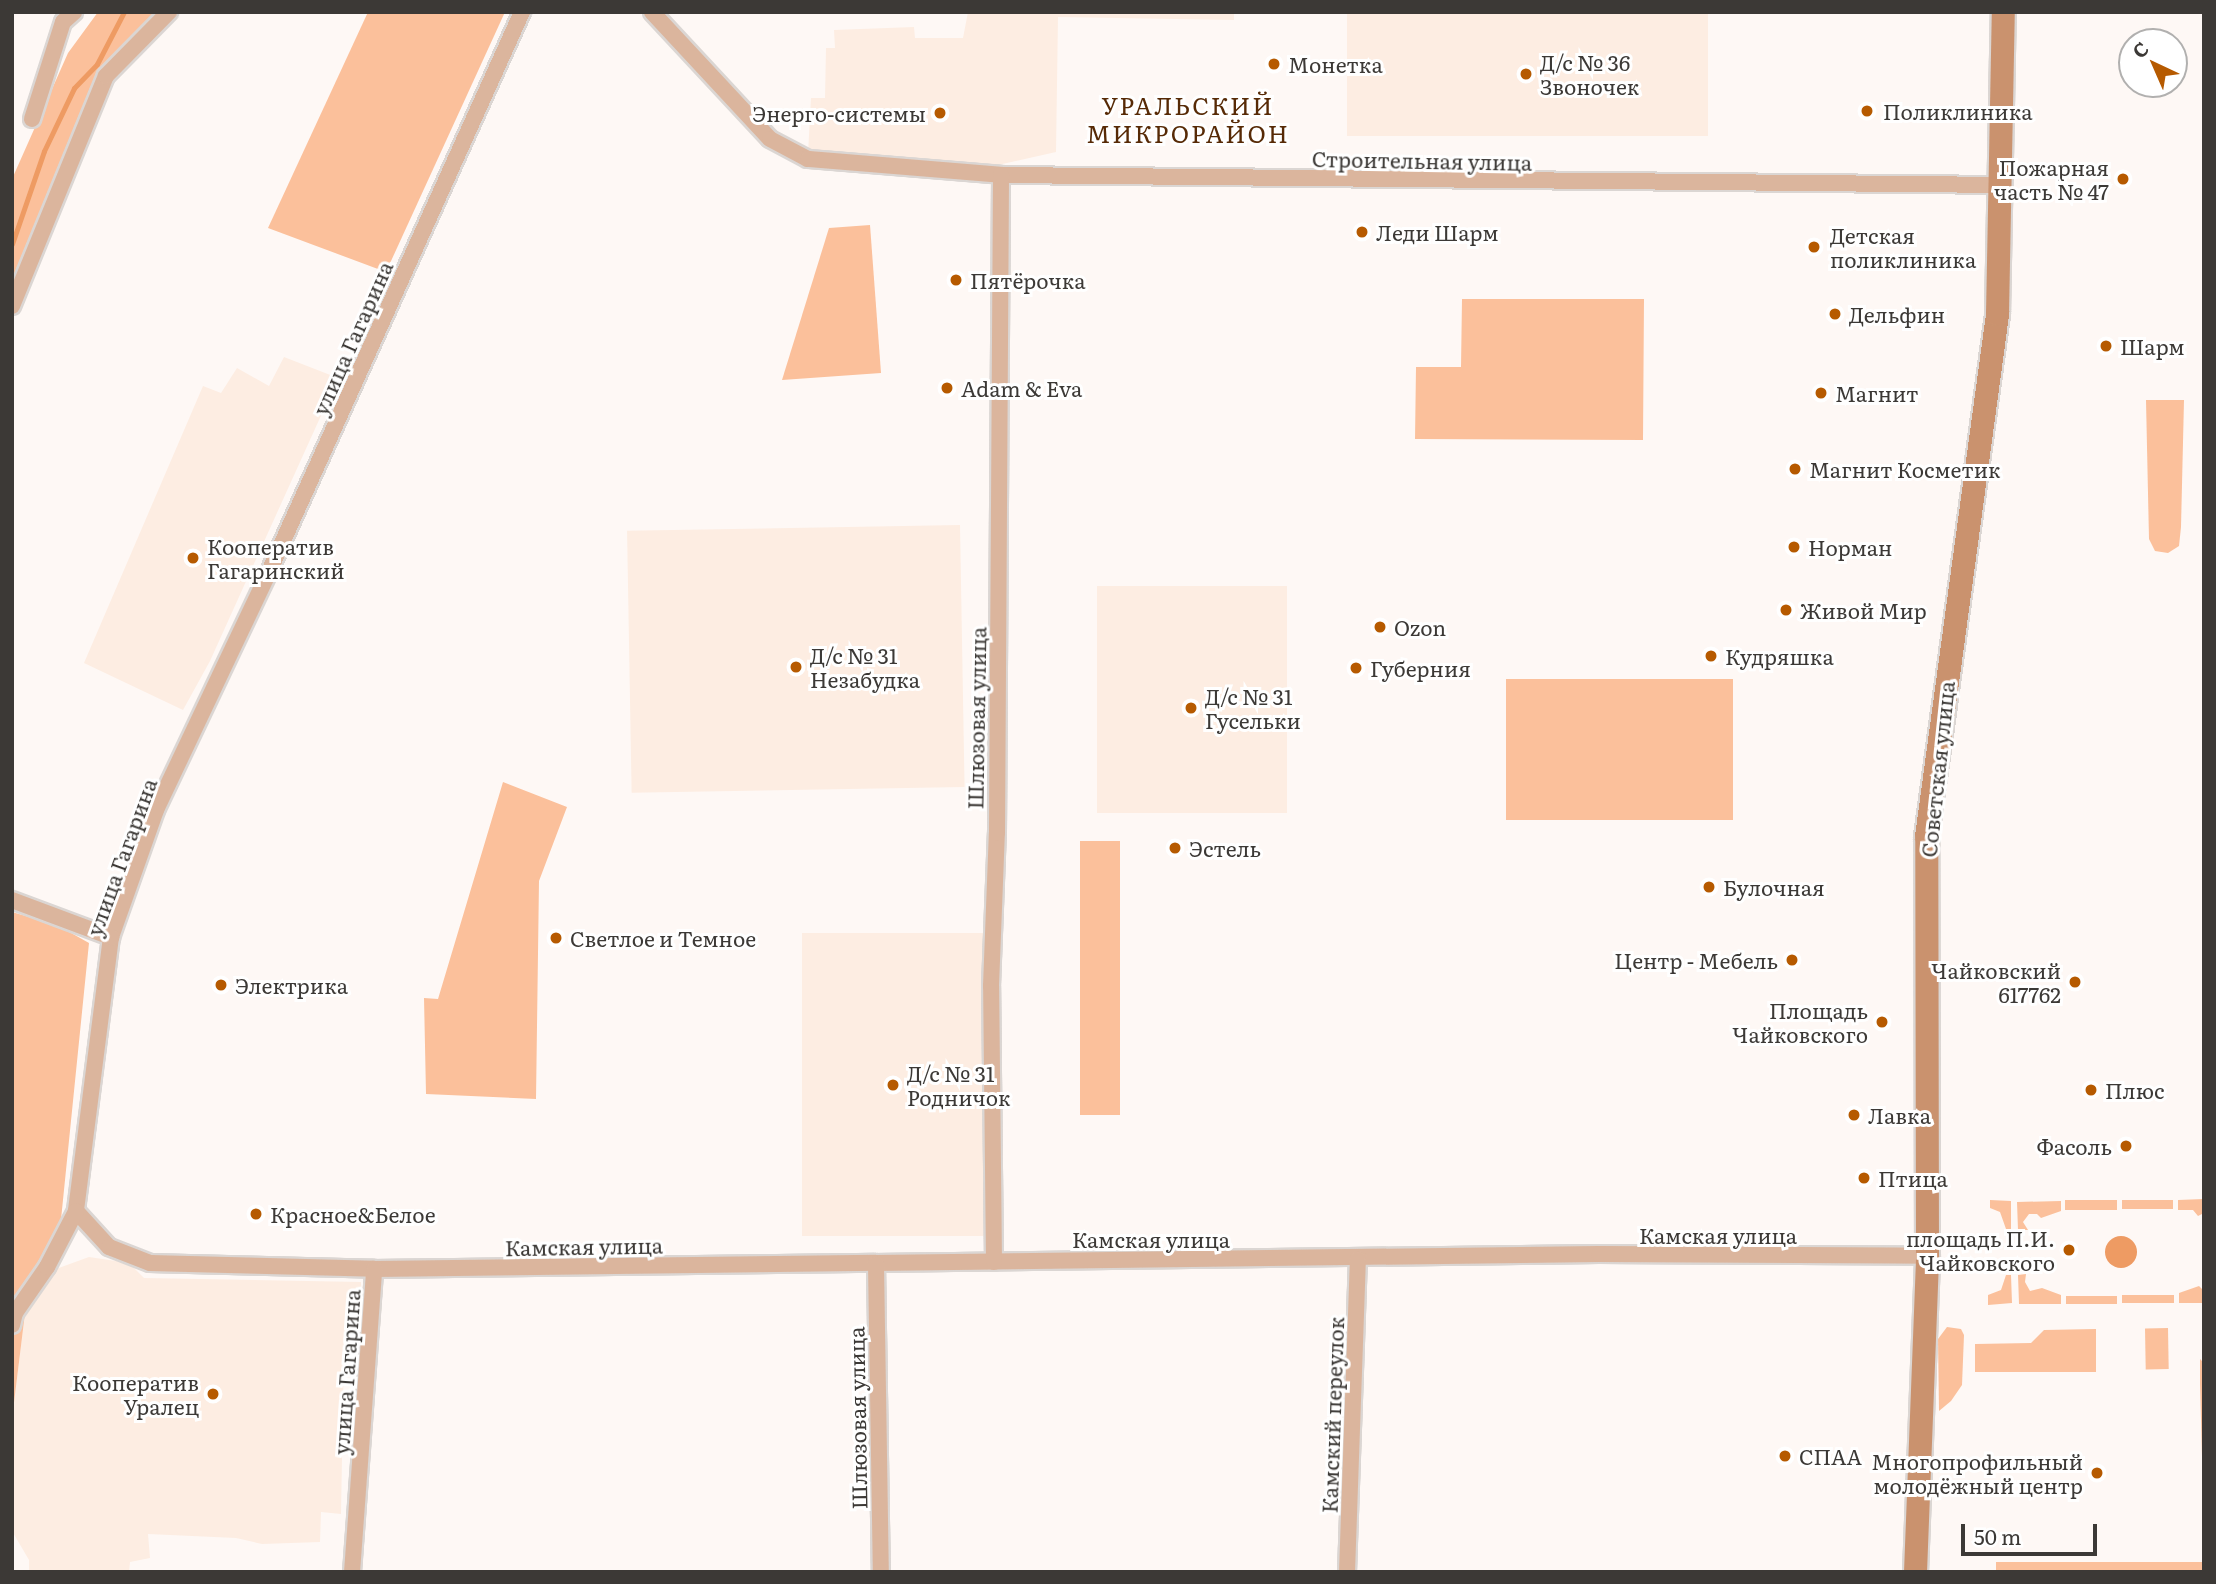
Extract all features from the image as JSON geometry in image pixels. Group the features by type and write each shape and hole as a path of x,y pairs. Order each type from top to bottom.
{"main road":[{"name":"Советская улица","path":"1915,1572 1927,1256 1926,836 1997,314 2003,12"}],"street":[{"path":"32,119 69,17 48,12"},
{"path":"12,306 106,76 169,12"},
{"name":"улица Гагарина","path":"352,1572 374,1269 150,1263 109,1247 76,1211 111,937 156,810 268,574 522,12"},
{"name":"Строительная улица","path":"652,12 770,139 808,159 1001,175 2001,185"},
{"name":"Шлюзовая улица","path":"994,1262 991,986 996,833 1001,175"},
{"path":"12,900 111,937"},
{"path":"12,1325 15,1313 47,1267 76,1211"},
{"name":"Камская улица","path":"374,1269 1599,1254 1927,1256"},
{"name":"Камский переулок","path":"1347,1572 1358,1259"},
{"name":"Шлюзовая улица","path":"876,1264 881,1572"}],"shaded area":[{"path":"98,12 161,12 101,73 50,189 12,291 12,179 68,53"},
{"path":"368,12 505,12 386,272 268,228"},
{"path":"968,12 1234,12 1234,20 1058,17 1056,152 998,165 808,154 811,98 825,98 826,48 835,48 834,30 914,27 915,38 963,38"},
{"name":"Д/с № 36 Звоночек","path":"1347,12 1708,12 1708,136 1347,136"},
{"path":"870,225 881,373 782,380 829,228"},
{"path":"1462,299 1644,299 1643,440 1415,439 1416,367 1461,367"},
{"path":"284,357 338,378 210,661 183,710 84,663 203,386 221,393 237,368 269,386"},
{"path":"2146,400 2184,400 2181,527 2179,546 2168,553 2155,551 2149,539"},
{"name":"Д/с № 31 Незабудка","path":"960,525 965,787 632,793 627,531"},
{"name":"Д/с № 31 Гусельки","path":"1097,586 1287,586 1287,813 1097,813"},
{"path":"1506,679 1733,679 1733,820 1506,820"},
{"path":"503,782 567,807 539,881 536,1099 426,1094 424,998 438,999"},
{"path":"1080,841 1120,841 1120,1115 1080,1115"},
{"path":"12,912 57,925 89,943 56,1269 27,1297 12,1419"},
{"name":"Д/с № 31 Родничок","path":"802,933 984,933 984,1236 802,1236"},
{"path":"2204,1199 2204,1213 2198,1216 2193,1210 2178,1210 2178,1200"},
{"path":"1990,1200 2011,1201 2011,1230 2006,1229 2000,1212 1990,1208"},
{"path":"2065,1200 2117,1200 2117,1210 2065,1210"},
{"path":"2122,1200 2173,1200 2173,1209 2122,1209"},
{"path":"2061,1201 2061,1211 2041,1218 2037,1214 2029,1214 2023,1222 2028,1230 2018,1230 2017,1202"},
{"path":"2121,1236 2132,1241 2137,1252 2132,1263 2121,1268 2110,1263 2105,1252 2110,1241"},
{"path":"89,1257 136,1264 133,1267 144,1278 361,1282 362,1328 353,1329 353,1346 344,1346 341,1514 321,1512 320,1542 262,1544 236,1538 148,1534 150,1558 130,1562 129,1572 29,1572 29,1560 12,1531 12,1419 27,1297 56,1269"},
{"path":"2026,1274 2025,1282 2030,1291 2042,1288 2061,1295 2061,1304 2019,1304 2018,1275"},
{"path":"2006,1275 2011,1275 2012,1303 1988,1305 1988,1295 2001,1290"},
{"path":"2199,1286 2204,1291 2204,1303 2179,1303 2179,1293"},
{"path":"2122,1295 2174,1295 2174,1303 2122,1303"},
{"path":"2066,1296 2117,1296 2117,1304 2066,1304"},
{"path":"1947,1327 1961,1329 1964,1335 1962,1385 1951,1401 1939,1411 1938,1339"},
{"path":"2145,1328 2168,1328 2169,1369 2146,1369"},
{"path":"2096,1329 2096,1372 1975,1372 1975,1344 2031,1343 2044,1330"},
{"path":"2200,1359 2204,1363 2204,1531 2200,1383"},
{"path":"1996,1562 2204,1562 2204,1572 1996,1572"}],"waterway":[{"path":"12,244 44,151 74,88 97,64 124,12"}],"place":[{"name":"Монетка","path":"1274,64"},
{"name":"Д/с № 36 Звоночек","path":"1526,74"},
{"name":"Поликлиника","path":"1867,111"},
{"name":"Энерго-системы","path":"940,113"},
{"name":"Пожарная часть № 47","path":"2123,179"},
{"name":"Леди Шарм","path":"1362,232"},
{"name":"Детская поликлиника","path":"1814,247"},
{"name":"Пятёрочка","path":"956,280"},
{"name":"Дельфин","path":"1835,314"},
{"name":"Шарм","path":"2106,346"},
{"name":"Adam & Eva","path":"947,388"},
{"name":"Магнит","path":"1821,393"},
{"name":"Магнит Косметик","path":"1795,469"},
{"name":"Норман","path":"1794,547"},
{"name":"Кооператив Гагаринский","path":"193,558"},
{"name":"Живой Мир","path":"1786,610"},
{"name":"Ozon","path":"1380,627"},
{"name":"Кудряшка","path":"1711,656"},
{"name":"Д/с № 31 Незабудка","path":"796,667"},
{"name":"Губерния","path":"1356,668"},
{"name":"Д/с № 31 Гусельки","path":"1191,708"},
{"name":"Эстель","path":"1175,848"},
{"name":"Булочная","path":"1709,887"},
{"name":"Светлое и Темное","path":"556,938"},
{"name":"Центр - Мебель","path":"1792,960"},
{"name":"Чайковский 617762","path":"2075,982"},
{"name":"Электрика","path":"221,985"},
{"name":"Площадь Чайковского","path":"1882,1022"},
{"name":"Д/с № 31 Родничок","path":"893,1085"},
{"name":"Плюс","path":"2091,1090"},
{"name":"Лавка","path":"1854,1115"},
{"name":"Фасоль","path":"2126,1146"},
{"name":"Птица","path":"1864,1178"},
{"name":"Красное&Белое","path":"256,1214"},
{"name":"площадь П.И. Чайковского","path":"2069,1250"},
{"name":"Кооператив Уралец","path":"213,1394"},
{"name":"СПАА","path":"1785,1456"},
{"name":"Многопрофильный молодёжный центр","path":"2097,1473"}],"district":[{"name":"УРАЛЬСКИЙ МИКРОРАЙОН","path":"1188,119"}]}
